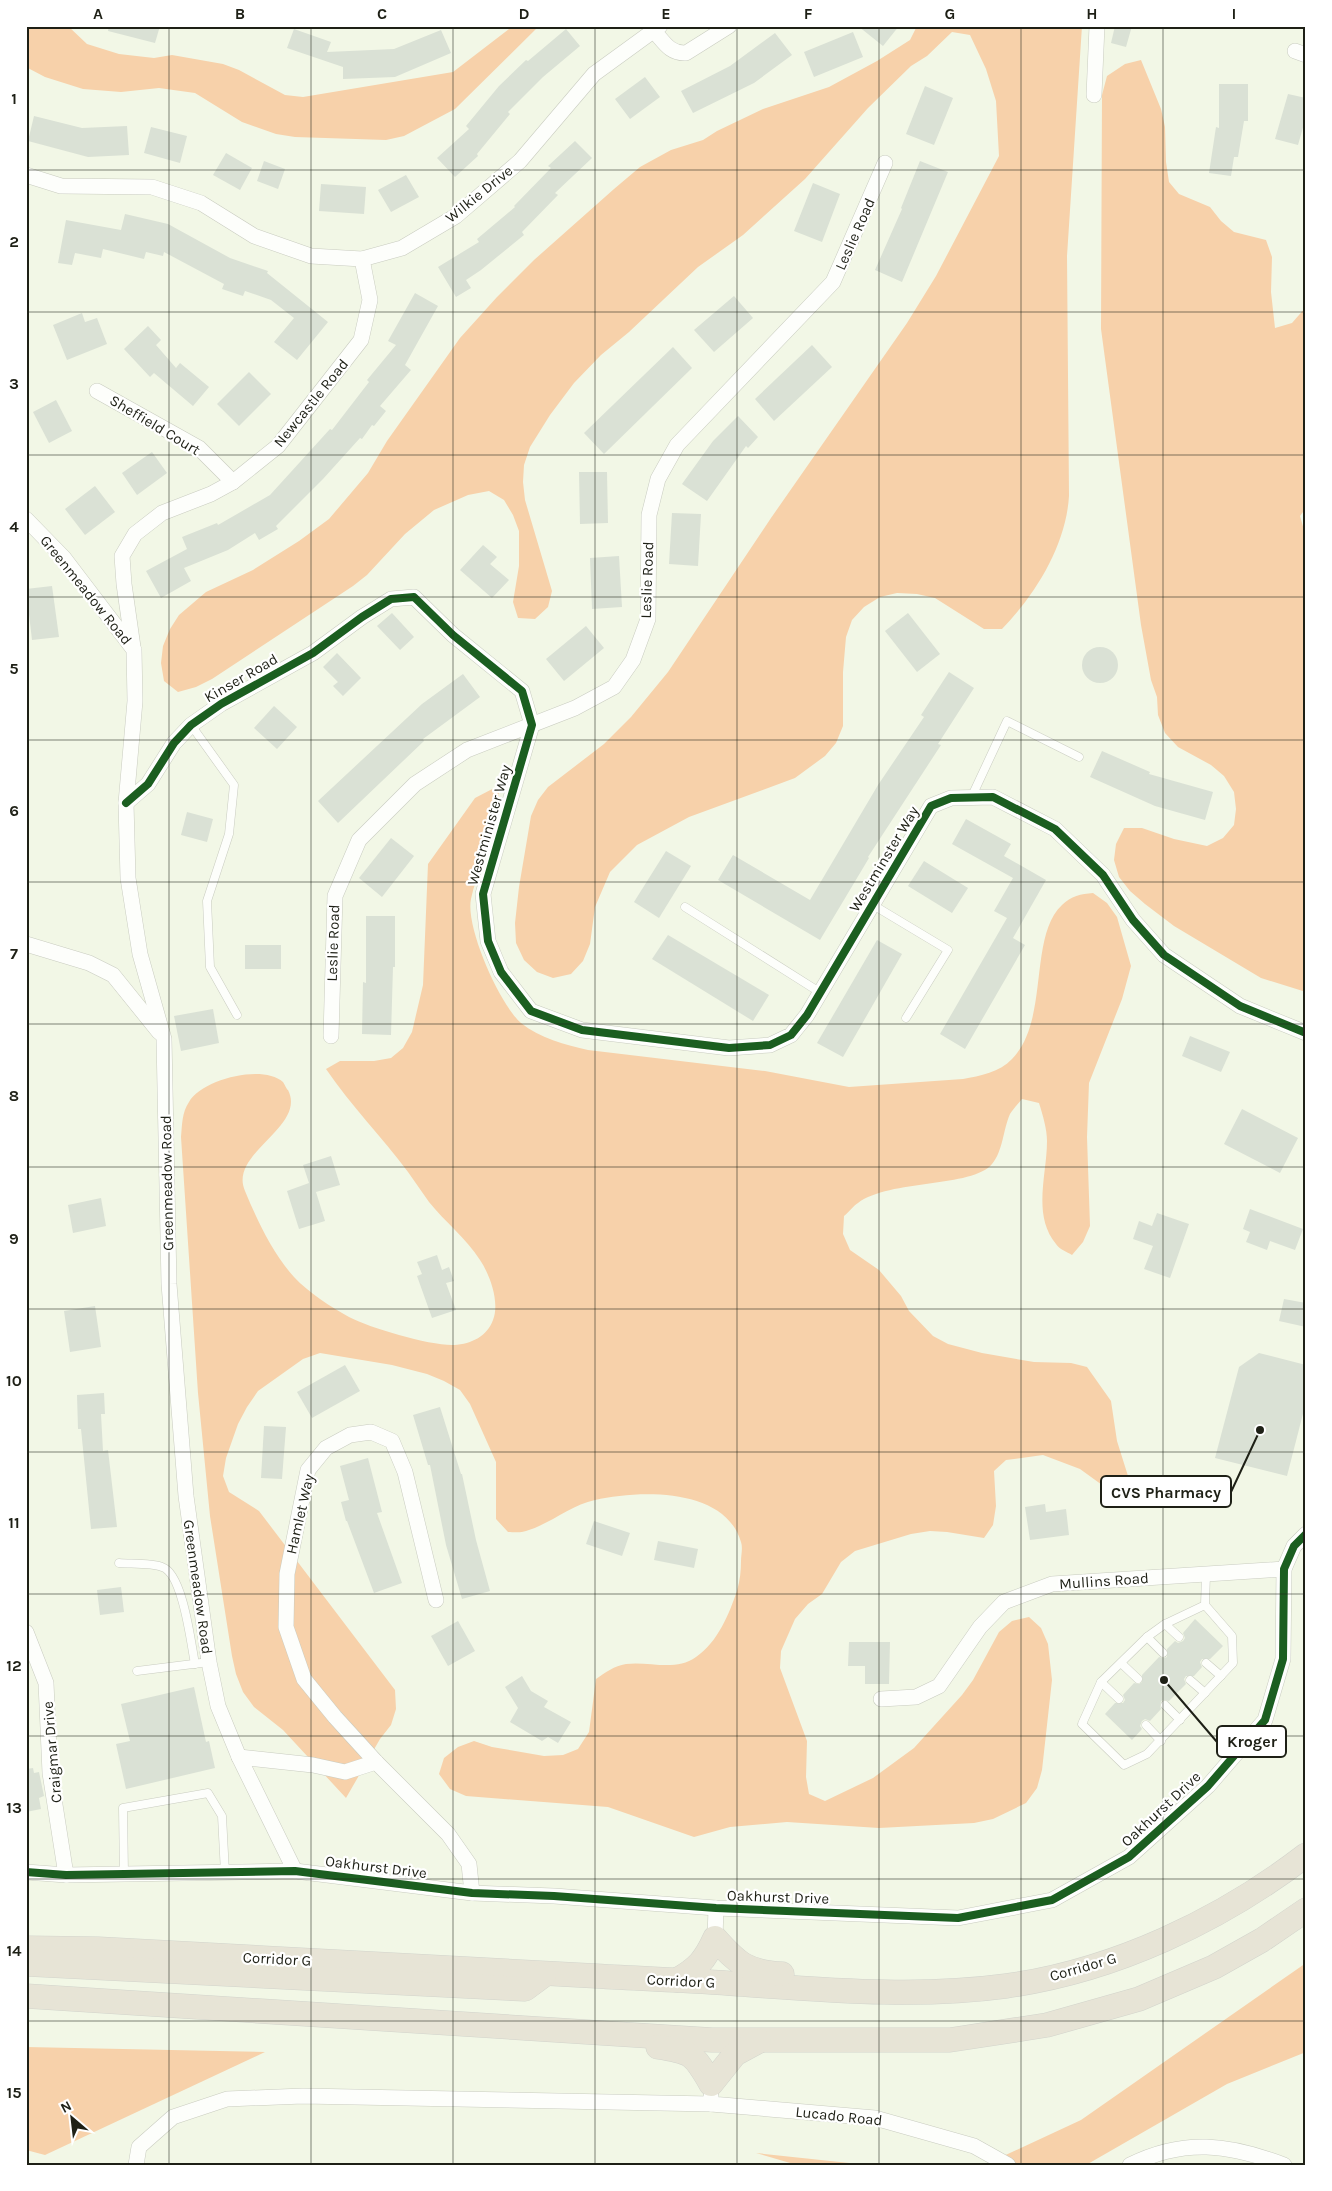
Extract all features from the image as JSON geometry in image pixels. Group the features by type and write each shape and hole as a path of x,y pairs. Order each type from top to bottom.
{"highway":[{"name":"Corridor G","path":"26,1948 98,1949 678,1980 874,1993 934,1992 1005,1986 1102,1963 1177,1933 1245,1896 1306,1855"},
{"path":"26,1996 712,2040 950,2040 1047,2026 1110,2009 1168,1988 1262,1940 1306,1910"},
{"path":"678,1980 694,1970 706,1957 715,1938 734,1960 759,1973 851,1980 959,1979 1005,1986"},
{"path":"26,1964 525,1989 546,1974"},
{"path":"428,2022 511,2035 621,2042 683,2050 699,2063 711,2094"},
{"path":"711,2094 735,2054 760,2041"}],"street":[{"path":"657,29 670,49 679,53 686,53 729,26"},
{"path":"1094,95 1097,26"},
{"name":"Wilkie Drive","path":"26,175 60,186 152,187 201,203 254,236 311,256 362,259 402,248 456,216 520,161 594,74 657,29"},
{"name":"Leslie Road","path":"331,1036 335,896 359,840 415,784 468,750 575,708 614,687 633,660 648,619 649,515 658,479 677,445 833,282 862,220 885,163"},
{"name":"Newcastle Road","path":"134,650 124,584 122,556 135,534 162,513 211,494 233,482 278,446 361,340 370,300 362,259"},
{"name":"Sheffield Court","path":"97,391 199,448 233,482"},
{"name":"Greenmeadow Road","path":"26,519 64,558 134,650 135,701 126,803 128,878 140,954 164,1040 169,1284 202,1663 239,1758 295,1871"},
{"name":"Kinser Road","path":"126,803 148,784 174,743 191,725 221,704 312,653 362,617 391,599 414,597 453,635 522,691 532,725"},
{"name":"Westminister Way","path":"532,725 483,894 488,940 501,972 531,1011 582,1030 728,1048 770,1045 791,1035 807,1014"},
{"name":"Westminster Way","path":"807,1014 931,806 950,798 972,796 993,797 1055,829 1103,875 1133,920 1164,955 1240,1006 1306,1033"},
{"path":"26,944 89,963 112,975 164,1040"},
{"name":"Hamlet Way","path":"436,1600 405,1472 392,1441 371,1432 350,1435 326,1448 308,1470 286,1574 286,1627 304,1679 376,1762 448,1834 469,1864 472,1893"},
{"name":"Oakhurst Drive","path":"26,1872 66,1875 295,1871 472,1893 554,1896 716,1908 958,1918 1052,1900 1129,1857 1208,1786 1265,1720 1283,1659 1284,1569 1294,1546 1306,1534"},
{"name":"Mullins Road","path":"881,1699 916,1697 939,1686 980,1627 1004,1602 1052,1584 1284,1569"},
{"name":"Craigmar Drive","path":"26,1632 46,1683 50,1773 66,1875"},
{"path":"239,1758 313,1765 345,1772 376,1762"},
{"path":"715,1938 716,1908"},
{"name":"Lucado Road","path":"136,2165 139,2147 173,2116 227,2099 304,2096 711,2094 875,2118 974,2146 1008,2165"},
{"path":"1130,2165 1154,2153 1188,2148 1218,2147 1252,2153 1284,2165"}],"lane":[{"path":"972,796 1007,721 1079,757"},
{"path":"191,725 234,785 228,834 207,901 210,967 236,1015"},
{"path":"872,905 948,950 906,1018"},
{"path":"685,907 821,993"},
{"path":"120,1563 163,1566 174,1576 202,1663 137,1671"},
{"path":"1204,1605 1165,1624 1147,1637 1101,1682 1082,1724 1124,1765 1147,1754 1233,1663 1232,1636 1204,1605 1206,1574"},
{"path":"1165,1624 1179,1637"},
{"path":"1147,1637 1163,1653"},
{"path":"1121,1663 1138,1679"},
{"path":"1206,1663 1221,1676"},
{"path":"1190,1680 1205,1693"},
{"path":"1101,1682 1119,1699"},
{"path":"1165,1705 1180,1720"},
{"path":"1146,1726 1161,1740"},
{"path":"124,1874 123,1808 208,1793 222,1816 225,1873"}],"shaded area":[{"path":"26,26 68,26 87,44 119,54 154,58 172,55 223,64 239,70 285,95 303,97 453,72 513,26 539,26 455,109 404,136 386,140 295,137 276,134 242,122 195,93 159,88 121,92 83,89 45,77 26,67"},
{"path":"917,26 1082,26 1067,256 1069,496 1062,533 1047,568 1037,584 1015,615 1002,629 984,629 935,598 917,594 897,593 880,597 864,607 852,620 846,637 843,672 843,726 836,743 825,756 795,778 689,817 637,845 610,872 595,907 590,944 583,961 571,974 553,978 537,972 524,960 516,943 515,923 531,816 538,800 548,787 604,744 631,717 668,672 771,518 907,323 936,276 999,156 996,101 986,69 970,35 952,32 927,56 911,66 868,108 805,179 743,235 698,267 629,332 601,355 574,383 550,415 530,447 524,465 525,500 552,591 548,607 535,619 518,618 513,602 519,566 519,531 513,515 504,500 489,491 468,495 434,510 405,534 367,575 353,586 212,679 196,687 178,692 164,681 161,663 163,646 170,629 179,615 206,592 253,570 299,541 329,519 368,473 387,441 460,338 534,260 640,167 671,150 703,140 717,131 763,109 829,87 877,61 910,40"},
{"path":"1141,60 1161,109 1165,127 1166,162 1169,182 1179,194 1210,207 1221,221 1234,232 1266,240 1272,257 1271,292 1275,328 1292,323 1306,307 1306,508 1300,516 1306,537 1306,992 1261,978 1174,926 1130,891 1119,877 1114,860 1116,844 1124,828 1142,828 1174,839 1207,846 1223,838 1234,825 1236,809 1234,792 1224,776 1211,765 1178,747 1165,733 1158,715 1157,697 1151,680 1141,625 1101,329 1102,95 1107,76 1125,64"},
{"path":"498,786 501,813 500,824 476,880 471,899 473,928 479,946 503,1000 521,1023 544,1037 588,1050 765,1071 849,1087 963,1079 983,1075 1002,1067 1012,1059 1024,1042 1036,1002 1045,937 1052,919 1062,905 1076,896 1093,893 1107,903 1117,917 1131,966 1122,999 1089,1083 1087,1137 1090,1226 1083,1242 1072,1255 1057,1246 1044,1220 1043,1194 1047,1141 1046,1127 1039,1103 1022,1099 1010,1114 996,1159 982,1172 949,1181 909,1186 872,1195 856,1204 844,1216 843,1234 850,1250 879,1270 901,1296 909,1311 933,1336 948,1344 982,1353 1034,1362 1071,1363 1087,1367 1111,1401 1117,1441 1128,1476 1127,1494 1109,1490 1080,1469 1043,1455 1006,1460 994,1471 996,1506 993,1525 984,1538 930,1531 911,1534 855,1551 841,1562 822,1594 808,1604 795,1619 781,1651 780,1668 807,1741 806,1777 809,1794 825,1801 873,1778 914,1748 962,1695 973,1680 999,1632 1012,1621 1029,1617 1041,1628 1048,1644 1052,1680 1042,1770 1037,1788 1026,1803 993,1819 974,1823 879,1828 787,1822 730,1827 694,1837 608,1807 466,1796 450,1789 439,1774 444,1758 458,1747 474,1741 492,1747 544,1756 563,1755 578,1749 589,1732 596,1679 622,1665 635,1663 680,1664 704,1651 722,1627 737,1591 741,1572 741,1542 732,1524 718,1511 699,1502 656,1494 613,1497 586,1502 535,1528 522,1532 508,1532 496,1519 496,1462 470,1404 460,1390 427,1374 392,1365 320,1353 303,1359 258,1391 238,1424 226,1458 223,1476 229,1492 259,1511 395,1690 396,1709 391,1725 380,1739 346,1798 283,1730 254,1707 243,1692 232,1656 210,1516 198,1393 181,1137 184,1114 189,1102 196,1094 219,1081 248,1074 262,1074 283,1082 288,1090 291,1103 287,1116 247,1164 243,1177 245,1191 260,1225 286,1268 306,1289 328,1304 349,1317 385,1331 431,1343 454,1345 473,1341 487,1331 495,1313 495,1297 487,1273 480,1260 468,1244 429,1202 398,1159 326,1069 340,1061 374,1061 391,1058 403,1048 412,1032 423,985 428,864 475,798"},
{"path":"1306,1963 1306,2052 1227,2084 1086,2165 984,2165 1081,2120"},
{"path":"26,2047 265,2052 45,2155 26,2150"},
{"path":"756,2153 868,2165 797,2165"}],"building":[{"path":"109,26 160,26 155,43 108,31"},
{"path":"858,26 899,26 883,46"},
{"path":"1115,26 1132,26 1126,47 1111,43"},
{"path":"294,29 331,42 327,52 394,49 441,30 451,53 395,77 343,79 343,67 287,48"},
{"path":"566,29 580,46 543,77 508,112 510,114 477,154 478,156 455,177 437,158 469,129 466,126 499,86 526,60 528,61"},
{"path":"853,32 863,57 814,77 804,52"},
{"path":"775,33 792,55 754,83 693,113 681,91 730,66"},
{"path":"645,77 660,97 630,119 615,99"},
{"path":"1219,84 1248,84 1248,121 1244,121 1238,157 1234,157 1231,176 1209,173 1216,127 1219,128"},
{"path":"925,86 953,98 934,145 906,134"},
{"path":"1288,94 1306,98 1306,117 1298,145 1275,139"},
{"path":"34,116 82,128 127,126 129,155 88,157 28,141"},
{"path":"151,127 187,136 180,163 144,153"},
{"path":"575,141 592,158 555,193 558,195 522,232 524,235 466,280 471,288 456,297 438,267 479,242 477,239 515,207 551,168 548,166"},
{"path":"226,153 252,168 240,190 213,175"},
{"path":"264,161 285,169 278,189 257,181"},
{"path":"920,161 948,172 902,282 875,270 902,209"},
{"path":"406,175 419,197 391,212 378,190"},
{"path":"813,183 840,194 822,242 794,231"},
{"path":"321,184 366,187 364,214 319,211"},
{"path":"125,214 168,224 230,258 268,271 267,273 328,322 297,360 274,342 294,318 271,300 245,291 243,296 222,289 224,284 164,252 163,256 146,252 144,259 103,249 101,258 75,253 72,265 58,263 66,220 121,230"},
{"path":"415,293 438,306 405,365 411,370 380,406 386,411 374,426 372,425 362,439 360,438 323,479 276,526 278,529 259,540 255,533 228,550 184,568 191,581 161,598 146,571 187,549 182,537 217,523 218,525 270,495 330,429 332,430 369,382 367,380 396,345 388,341"},
{"path":"734,296 753,318 714,352 694,330"},
{"path":"82,313 85,322 97,318 107,344 67,360 53,325"},
{"path":"148,326 161,340 156,345 176,368 180,363 209,387 193,406 154,373 150,377 124,349"},
{"path":"812,345 832,367 774,421 755,399"},
{"path":"673,347 692,368 604,454 584,433"},
{"path":"249,372 271,394 239,426 217,404"},
{"path":"56,400 72,431 49,443 33,412"},
{"path":"738,416 758,437 748,448 746,446 707,501 682,484 713,441"},
{"path":"152,452 167,473 137,495 122,473"},
{"path":"579,472 607,472 608,523 580,524"},
{"path":"95,486 115,512 85,535 65,509"},
{"path":"672,513 701,514 698,566 669,564"},
{"path":"483,545 497,557 490,564 509,580 492,598 460,570"},
{"path":"619,556 622,607 592,609 590,558"},
{"path":"52,586 59,637 32,640 26,589"},
{"path":"392,613 414,637 400,650 377,626"},
{"path":"908,613 940,654 917,672 885,631"},
{"path":"586,626 604,648 564,681 546,659"},
{"path":"1100,647 1107,648 1113,652 1117,658 1117,672 1113,678 1107,682 1100,683 1093,682 1087,678 1083,672 1082,665 1083,658 1087,652 1093,648"},
{"path":"337,653 361,678 343,696 333,686 338,682 323,667"},
{"path":"949,672 974,688 938,744 941,745 868,857 820,940 718,880 733,855 810,900 878,785 924,717 921,715"},
{"path":"463,674 480,697 423,739 424,741 338,823 318,801 422,704"},
{"path":"274,706 297,727 277,749 254,728"},
{"path":"1102,751 1150,772 1149,774 1213,792 1205,820 1155,806 1090,777"},
{"path":"187,812 213,819 207,842 181,835"},
{"path":"966,819 1011,844 1004,856 1046,880 1013,938 1025,945 965,1049 940,1034 1007,918 994,911 1013,878 952,844"},
{"path":"391,838 414,856 382,897 359,878"},
{"path":"666,851 691,866 659,918 634,902"},
{"path":"924,861 968,888 952,913 908,886"},
{"path":"366,916 395,916 395,967 393,967 391,1035 362,1034 363,982 366,983"},
{"path":"668,935 769,995 753,1021 652,959"},
{"path":"877,940 902,954 843,1057 817,1043"},
{"path":"245,945 281,945 281,969 245,969"},
{"path":"213,1009 219,1043 181,1051 174,1016"},
{"path":"1190,1036 1230,1052 1221,1072 1182,1056"},
{"path":"1242,1109 1298,1138 1280,1173 1224,1144"},
{"path":"331,1156 340,1185 316,1192 325,1221 299,1229 287,1191 309,1183 303,1165"},
{"path":"101,1198 106,1226 73,1233 68,1205"},
{"path":"1250,1209 1303,1229 1295,1250 1270,1241 1267,1250 1246,1242 1250,1232 1243,1229"},
{"path":"1157,1213 1189,1224 1170,1278 1144,1269 1153,1246 1133,1239 1139,1221 1152,1226"},
{"path":"437,1255 442,1270 449,1267 454,1281 446,1283 456,1310 432,1318 417,1276 422,1274 417,1262"},
{"path":"1284,1299 1306,1303 1306,1327 1279,1321"},
{"path":"95,1306 101,1347 70,1352 64,1311"},
{"path":"1259,1353 1306,1365 1306,1402 1287,1476 1215,1458 1239,1367"},
{"path":"345,1365 360,1391 312,1418 297,1392"},
{"path":"104,1393 105,1414 101,1414 103,1451 108,1450 117,1527 91,1529 81,1429 78,1429 77,1395"},
{"path":"440,1407 462,1474 476,1540 490,1591 462,1599 446,1545 430,1465 428,1465 413,1415"},
{"path":"264,1426 286,1427 282,1479 261,1478"},
{"path":"368,1458 382,1512 377,1513 402,1583 374,1593 346,1521 341,1502 349,1500 340,1466"},
{"path":"1045,1504 1046,1512 1066,1509 1069,1535 1030,1540 1025,1507"},
{"path":"594,1521 630,1533 622,1556 586,1544"},
{"path":"658,1541 698,1549 694,1568 654,1560"},
{"path":"121,1587 124,1612 100,1615 97,1590"},
{"path":"1195,1619 1223,1646 1210,1659 1202,1659 1200,1662 1202,1667 1194,1676 1186,1676 1184,1679 1186,1684 1169,1701 1161,1701 1161,1709 1150,1721 1145,1719 1142,1721 1140,1726 1142,1729 1132,1740 1105,1714 1115,1703 1123,1703 1125,1700 1123,1695 1134,1683 1139,1684 1142,1682 1142,1675 1159,1657 1167,1657 1167,1649 1175,1641 1178,1643 1183,1641 1185,1638 1183,1633"},
{"path":"458,1621 475,1651 448,1666 431,1636"},
{"path":"849,1642 890,1642 889,1684 865,1684 865,1666 848,1666"},
{"path":"522,1676 531,1691 548,1701 544,1707 571,1722 558,1743 548,1737 542,1741 510,1722 518,1708 505,1687"},
{"path":"194,1687 206,1742 209,1741 215,1768 126,1789 116,1744 130,1741 121,1704"},
{"path":"33,1768 34,1773 39,1772 44,1796 39,1798 41,1809 26,1812 26,1769"}],"cycle path":[{"path":"126,803 148,784 174,743 191,725 221,704 313,653 362,617 391,599 414,597 453,635 522,691 532,725 483,894 488,941 501,972 531,1011 582,1030 729,1048 770,1045 791,1035 807,1015 931,806 951,798 993,797 1055,829 1103,875 1133,920 1164,955 1240,1006 1306,1033"},
{"path":"26,1872 66,1875 295,1871 472,1893 554,1896 716,1908 958,1918 1052,1900 1129,1857 1208,1786 1265,1720 1283,1659 1284,1569 1294,1546 1306,1534"}],"place":[{"name":"CVS Pharmacy","path":"1260,1430"},
{"name":"Kroger","path":"1164,1680"}]}
